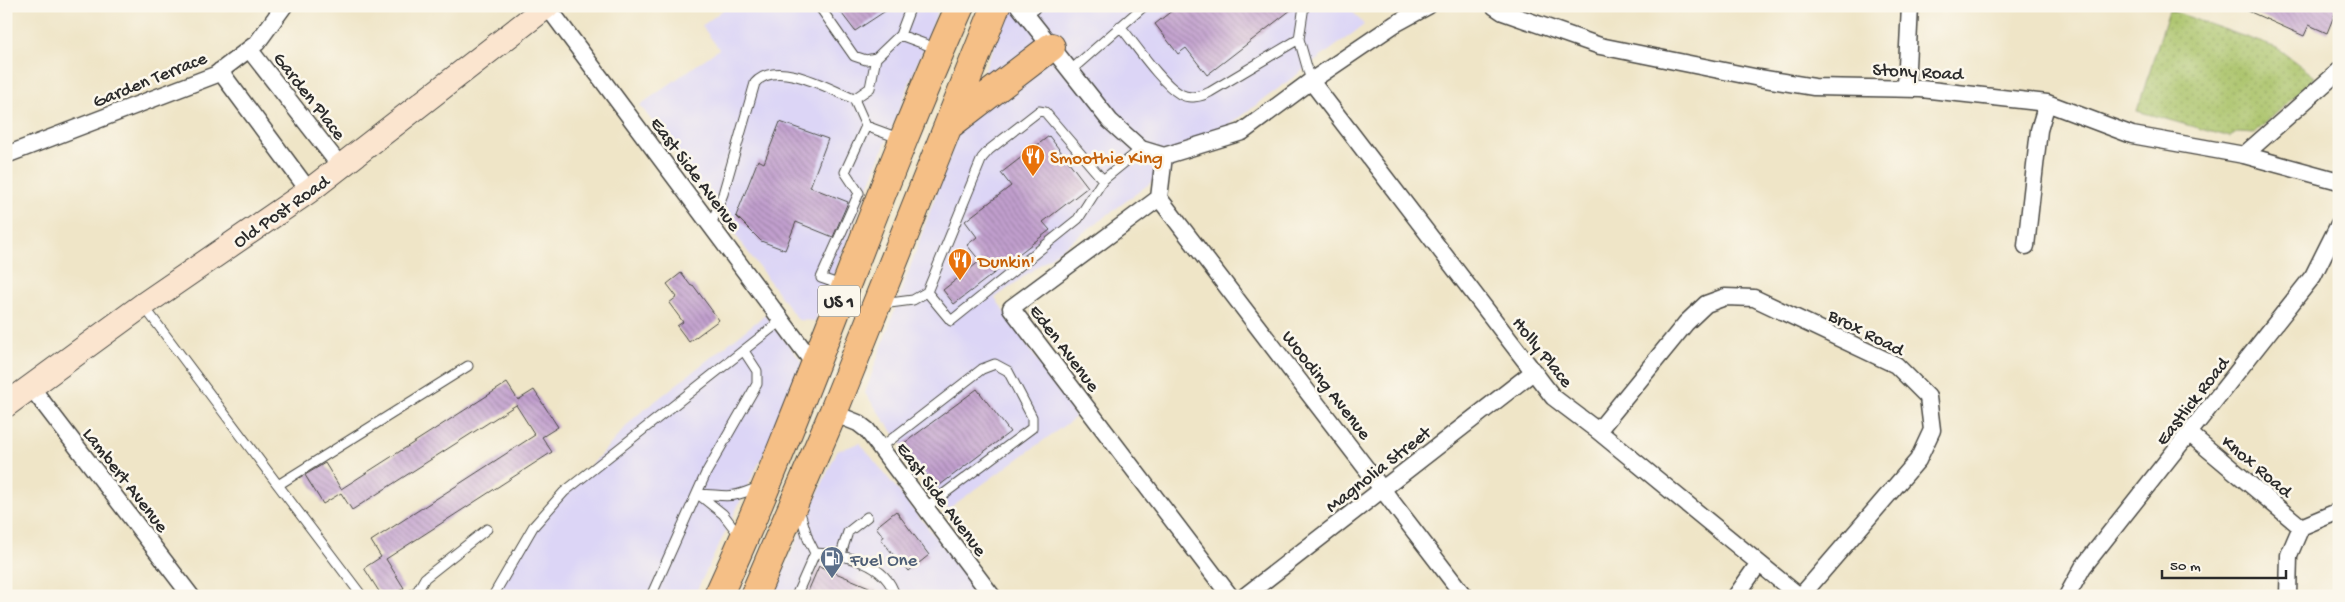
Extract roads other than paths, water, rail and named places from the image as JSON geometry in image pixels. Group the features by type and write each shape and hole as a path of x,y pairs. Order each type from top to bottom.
{"highway":[{"name":"US 1","path":"718,596 769,482 844,286 940,50 960,6"},
{"name":"US 1","path":"754,596 833,413 996,6"},
{"path":"946,127 1051,47"}],"street":[{"name":"Garden Terrace","path":"6,155 215,75 256,43 284,6"},
{"name":"Old Post Road","path":"6,405 143,305 342,167 547,6"},
{"name":"East Side Avenue","path":"547,6 814,364"},
{"path":"1028,10 1051,47 1110,120 1141,149 1164,156 1242,132 1311,80 1395,24 1428,6"},
{"name":"Stony Road","path":"1494,6 1504,12 1600,46 1730,73 1814,87 1906,87 2047,103 2132,135 2244,155 2339,181"},
{"path":"1906,87 1910,6"},
{"name":"Garden Place","path":"249,49 342,167"},
{"path":"220,71 308,191"},
{"path":"2244,155 2339,72"},
{"name":"Holly Place","path":"1311,80 1553,397 1598,431 1800,596"},
{"path":"2026,246 2039,130 2047,103"},
{"path":"1159,198 1164,156"},
{"name":"Wooding Avenue","path":"1159,198 1464,596"},
{"name":"Eden Avenue","path":"1159,198 1012,308 1230,596"},
{"name":"Eastlick Road","path":"2067,596 2083,567 2313,276 2339,224"},
{"name":"Brox Road","path":"1598,431 1686,323 1706,304 1725,296 1754,298 1896,365 1928,397 1932,430 1918,460 1800,596"},
{"name":"Magnolia Street","path":"1245,596 1533,372"},
{"name":"Lambert Avenue","path":"31,387 192,596"},
{"name":"East Side Avenue","path":"833,413 858,423 880,448 992,596"},
{"name":"Knox Road","path":"2190,434 2301,527"},
{"path":"2288,596 2289,555 2301,527 2339,511"},
{"path":"1736,596 1760,564"}],"lane":[{"path":"819,6 854,56 866,60 876,58 900,35 911,6"},
{"path":"1070,71 1144,6"},
{"path":"1304,6 1298,39 1311,80"},
{"path":"1120,26 1163,78 1181,95 1188,97 1202,96 1210,92 1298,39"},
{"path":"900,35 940,50"},
{"path":"854,99 870,88 876,58"},
{"path":"711,225 723,194 755,83 760,77 782,73 800,77 854,99 866,126 904,140"},
{"path":"876,305 913,300 927,292 982,158 988,150 1039,111 1045,112 1103,180"},
{"path":"844,286 821,278 859,193 845,172 866,126"},
{"path":"927,292 950,320 1078,219 1103,180 1141,149"},
{"path":"143,305 362,596"},
{"path":"493,596 534,527 564,492 782,320"},
{"path":"651,596 706,473 757,384 757,371 744,351"},
{"path":"880,448 982,369 995,364 1008,371 1032,417 1032,428 925,508"},
{"path":"278,485 468,366"},
{"path":"698,494 729,498 769,482"},
{"path":"698,494 727,518 743,542"},
{"path":"796,501 808,539 815,552"},
{"path":"841,554 848,532 867,517"},
{"path":"411,596 418,590 425,578 487,529"},
{"path":"815,552 841,554 873,567 892,585 895,596"},
{"path":"796,596 815,552"}],"place":[{"name":"Smoothie King","path":"1033,177"},
{"name":"Dunkin'","path":"960,281"},
{"name":"Fuel One","path":"832,579"}]}
